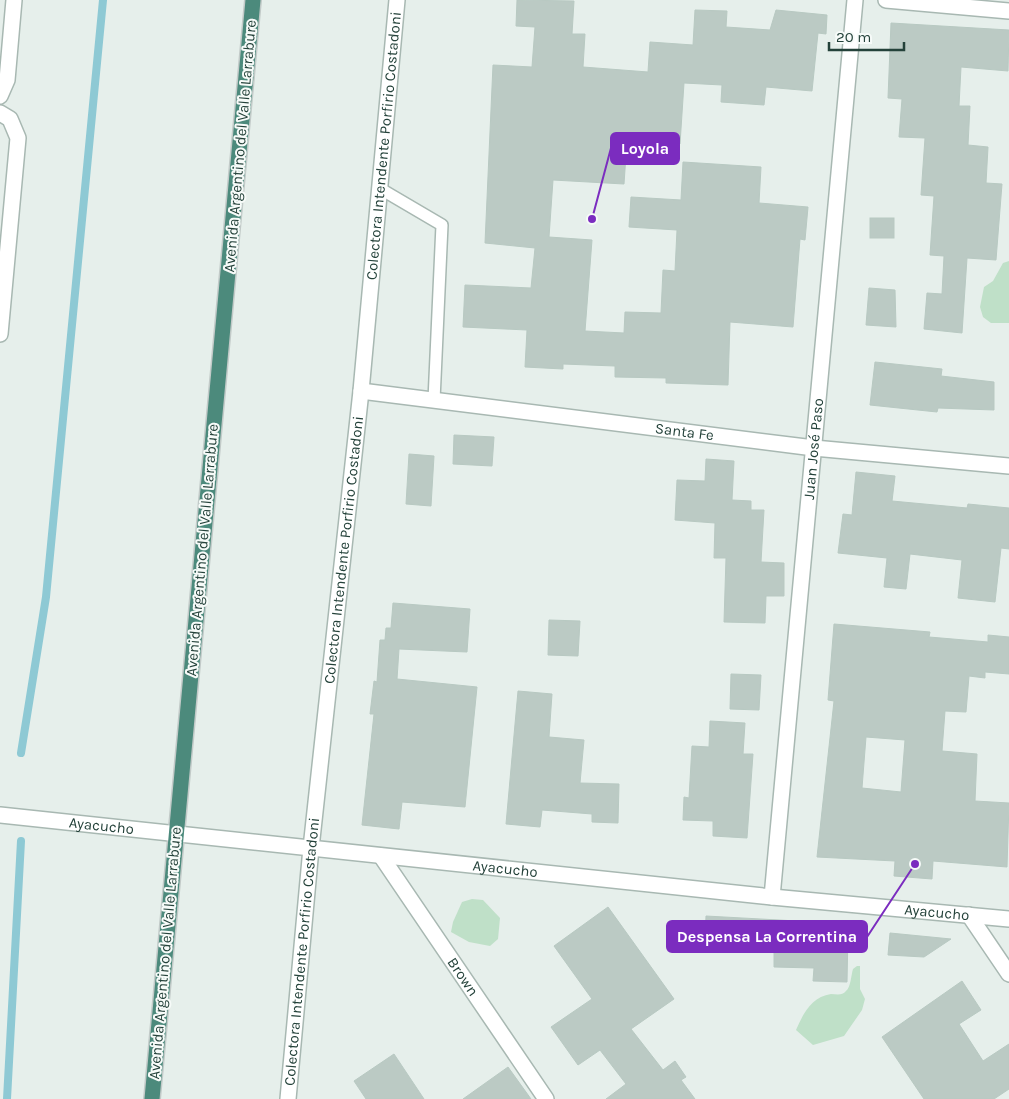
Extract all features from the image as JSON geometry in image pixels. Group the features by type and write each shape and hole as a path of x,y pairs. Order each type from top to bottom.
{"highway":[{"name":"Avenida Argentino del Valle Larrabure","path":"152,1099 253,0"}],"street":[{"path":"0,96 7,80 14,0"},
{"name":"Colectora Intendente Porfirio Costadoni","path":"288,1099 311,848 361,391 397,0"},
{"name":"Juan José Paso","path":"772,897 855,0"},
{"path":"886,0 1009,11"},
{"path":"0,113 10,119 18,138 0,334"},
{"name":"Santa Fe","path":"361,391 814,448 1009,466"},
{"name":"Ayacucho","path":"0,815 772,897 1009,919"},
{"name":"Brown","path":"381,856 546,1099"},
{"path":"969,916 1009,974"}],"lane":[{"path":"379,188 442,225 434,400"}],"green space":[{"path":"1009,261 1009,323 991,323 983,317 980,307 984,287 993,281 1003,263"},
{"path":"472,899 483,900 500,918 498,939 490,946 469,942 451,932 453,922 462,902"},
{"path":"860,966 860,989 865,999 862,1010 844,1036 813,1045 796,1030 802,1018 813,1002 818,999 831,994 843,994 849,987 853,969"}],"building":[{"path":"517,0 574,1 572,34 585,34 583,67 648,72 650,42 693,45 695,10 727,11 726,27 770,30 776,10 827,15 826,34 818,33 812,91 766,87 764,105 721,102 722,85 684,83 680,144 627,140 624,184 553,180 549,237 592,240 585,331 624,333 625,312 661,313 663,270 675,271 677,230 629,227 631,197 681,200 683,162 761,167 759,203 808,207 805,240 800,239 793,327 730,322 728,385 666,383 666,378 615,377 615,366 563,364 563,369 525,367 527,330 463,327 465,285 531,288 535,248 485,243 493,65 532,67 535,27 516,26"},
{"path":"891,23 1009,30 1008,71 961,67 959,106 970,106 968,145 988,147 986,183 1002,184 996,260 967,258 962,333 924,329 927,293 942,294 944,256 930,255 934,196 921,195 925,138 899,137 902,99 888,98"},
{"path":"870,218 894,218 894,238 870,238"},
{"path":"869,288 895,290 896,327 866,325"},
{"path":"875,362 942,369 941,376 994,382 994,410 938,408 937,412 870,405"},
{"path":"454,435 494,437 492,466 453,464"},
{"path":"409,454 434,456 431,506 406,504"},
{"path":"706,459 734,461 732,500 751,501 751,510 764,510 761,562 784,563 784,596 766,596 765,623 724,622 726,558 714,558 715,523 675,520 677,480 705,481"},
{"path":"856,472 895,476 892,501 967,508 968,504 1009,508 1009,549 1001,548 995,602 958,598 962,560 910,554 906,589 884,587 887,558 838,553 843,514 852,515"},
{"path":"393,603 470,609 467,652 399,649 397,679 477,687 465,807 402,802 399,829 362,825 374,714 370,714 374,681 377,682 380,640 385,640 386,628 391,628"},
{"path":"549,620 580,621 578,656 548,655"},
{"path":"834,624 930,632 929,637 988,642 988,635 1009,637 1009,674 985,672 985,678 969,676 966,712 945,711 942,751 977,754 975,801 1009,803 1007,867 933,861 932,879 894,876 895,861 817,857 834,701 828,700","holes":["866,737 905,740 901,792 862,788"]},
{"path":"731,674 761,675 759,710 730,709"},
{"path":"518,691 552,694 549,737 584,740 580,783 619,784 618,823 592,822 592,814 542,810 540,827 506,824"},
{"path":"710,721 745,723 743,754 753,754 747,838 713,836 713,821 683,820 684,797 689,798 692,746 709,747"},
{"path":"608,907 674,999 631,1029 663,1070 675,1061 686,1077 681,1080 695,1099 606,1099 626,1084 600,1050 578,1065 551,1027 592,999 554,946"},
{"path":"706,916 815,922 815,933 848,933 847,982 813,981 814,968 774,967 774,946 705,942"},
{"path":"890,933 951,939 924,957 888,955"},
{"path":"962,981 981,1010 959,1024 983,1061 1009,1044 1009,1089 994,1099 924,1099 882,1037"},
{"path":"394,1054 424,1099 366,1099 354,1081"},
{"path":"508,1067 531,1099 463,1099"}],"waterway":[{"path":"21,753 46,597 103,0"},
{"path":"7,1099 21,841"}],"place":[{"name":"Loyola","path":"592,219"},
{"name":"Despensa La Correntina","path":"915,864"}]}
